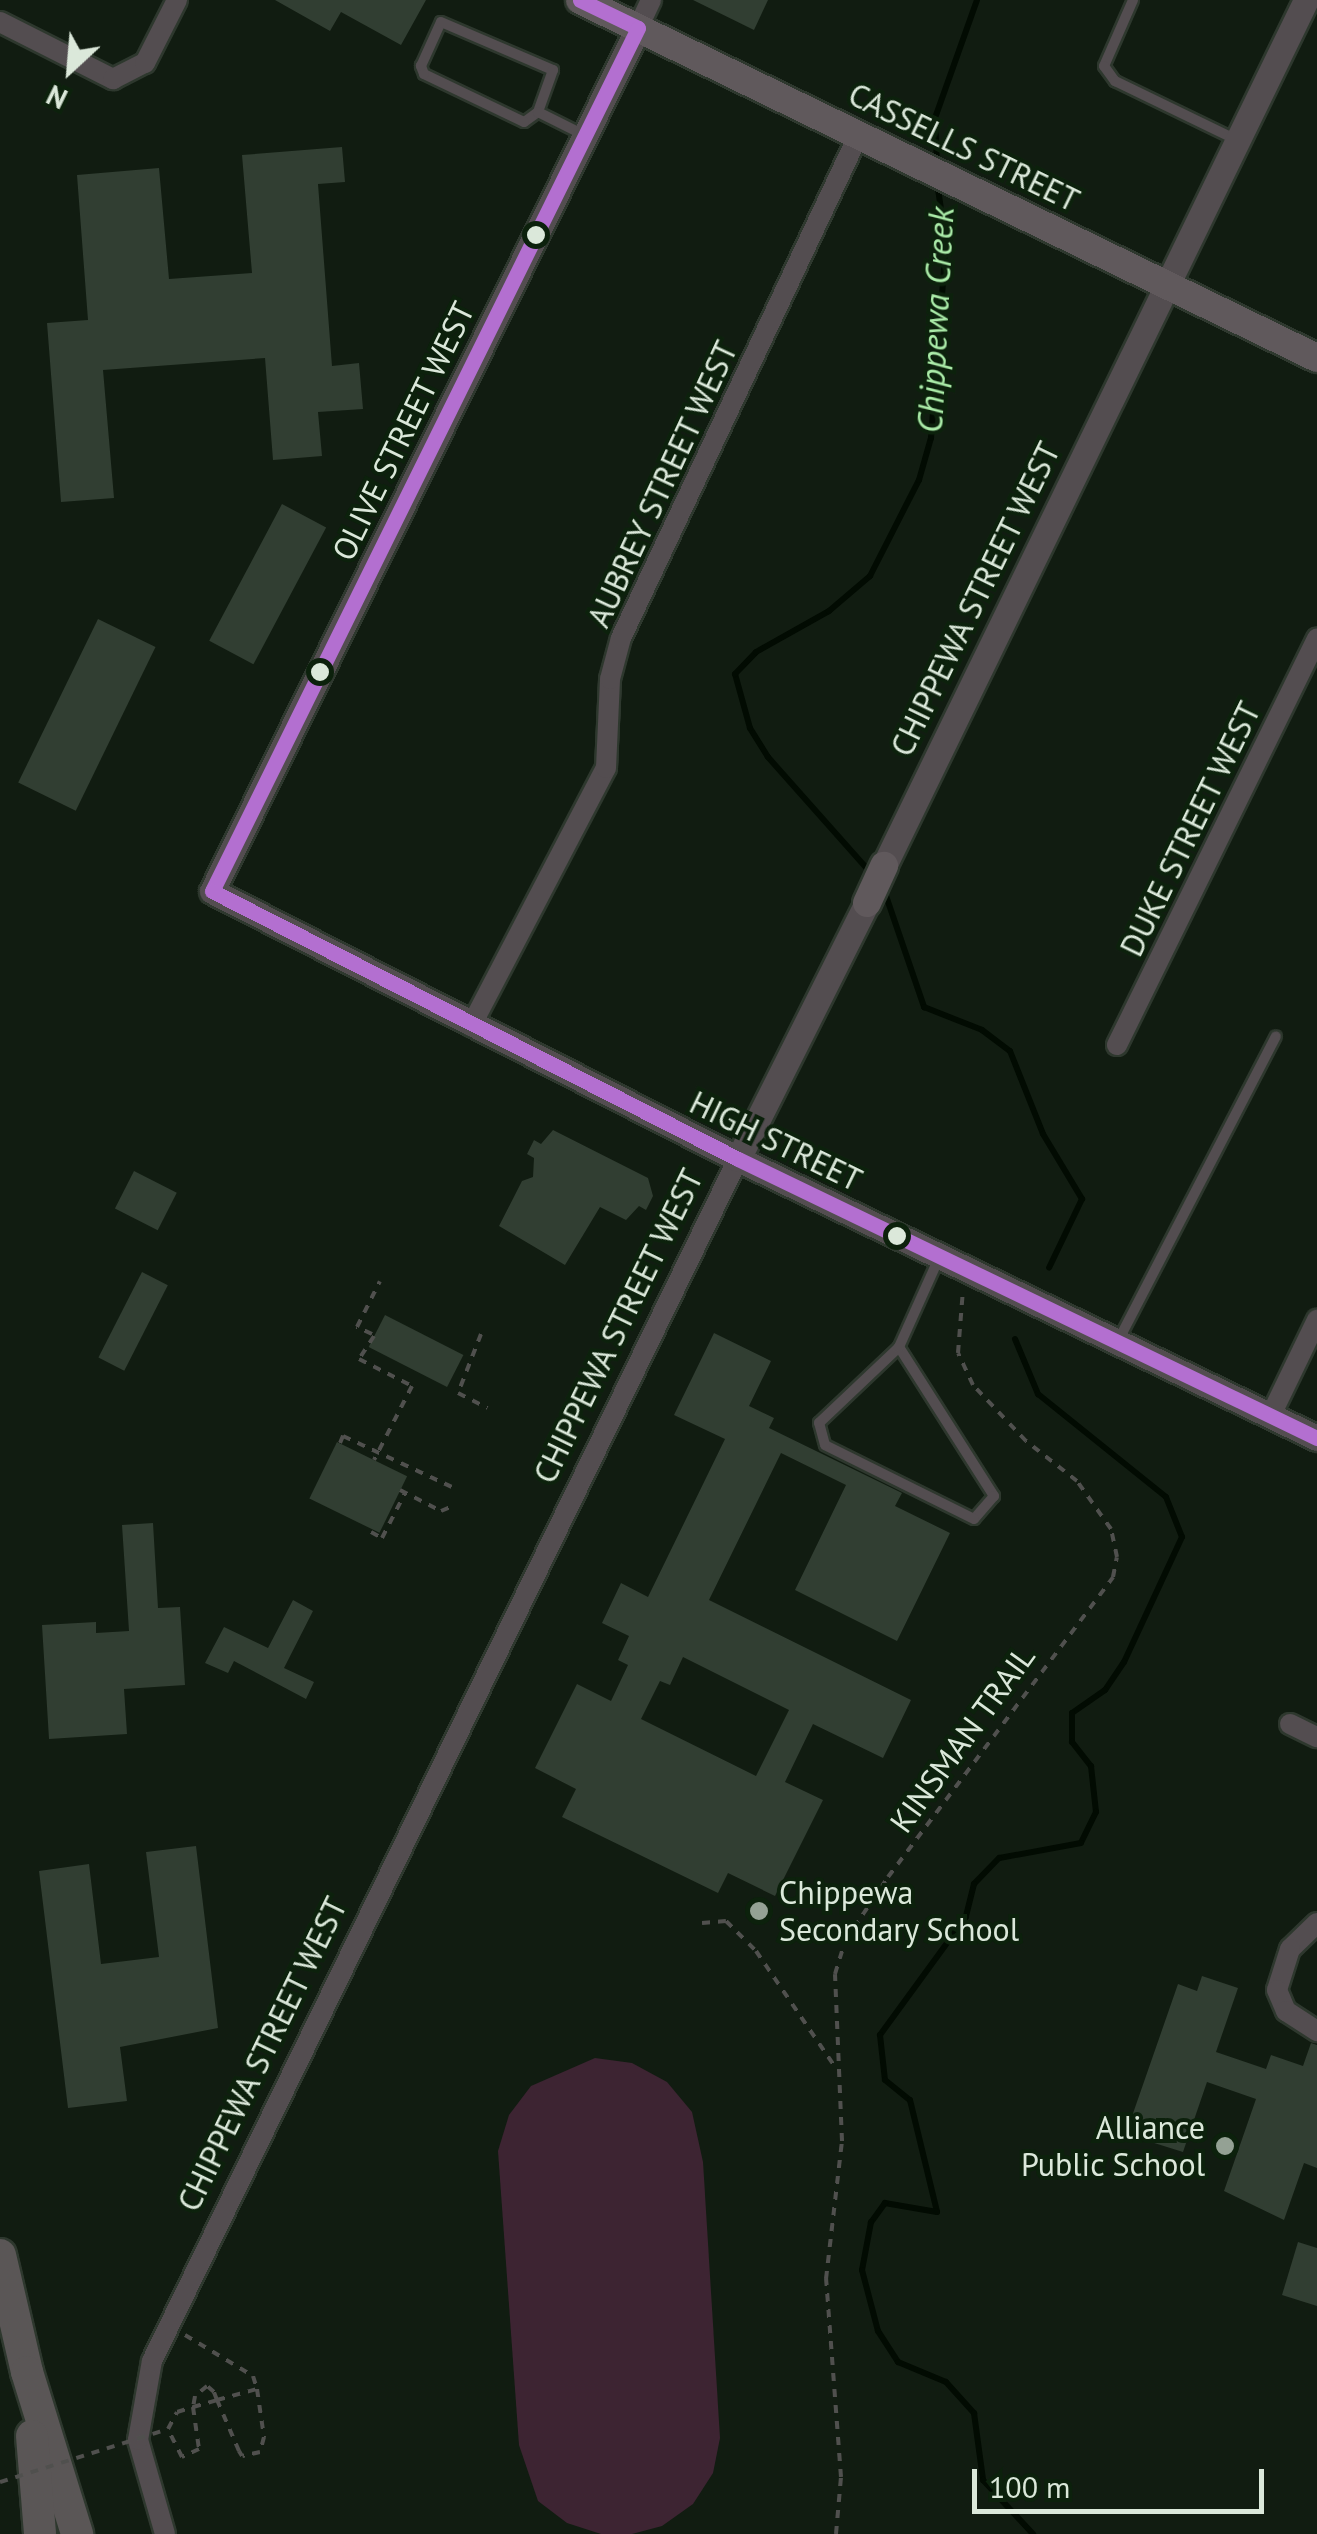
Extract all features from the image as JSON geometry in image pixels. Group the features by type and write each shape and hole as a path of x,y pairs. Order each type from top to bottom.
{"highway":[{"path":"0,2255 27,2372 77,2534"},
{"path":"27,2372 40,2534"}],"main road":[{"name":"CASSELLS STREET","path":"580,0 1317,358"},
{"name":"CHIPPEWA STREET WEST","path":"867,903 884,866"}],"street":[{"path":"0,22 113,79 145,63 176,0"},
{"name":"OLIVE STREET WEST","path":"212,891 652,0"},
{"name":"CHIPPEWA STREET WEST","path":"884,866 1306,0"},
{"name":"AUBREY STREET WEST","path":"472,1026 606,768 610,678 620,638 859,134"},
{"name":"DUKE STREET WEST","path":"1117,1045 1317,639"},
{"name":"HIGH STREET","path":"212,891 738,1159 1317,1438"},
{"name":"CHIPPEWA STREET WEST","path":"166,2534 138,2440 142,2388 168,2327 867,903"},
{"path":"1271,1415 1317,1320"},
{"path":"1290,1724 1317,1737"},
{"path":"1317,1924 1290,1949 1277,1990 1286,2011 1317,2031"}],"lane":[{"path":"1133,0 1104,66 1115,81 1236,140"},
{"path":"442,22 553,70 538,112 524,122 424,74 421,66 442,22"},
{"path":"538,112 585,135"},
{"path":"1118,1342 1276,1036"},
{"path":"899,1347 994,1496 974,1519 824,1445 819,1422 899,1347 940,1257"}],"path":[{"name":"KINSMAN TRAIL","path":"836,2534 841,2477 826,2279 842,2142 834,1974 845,1940 1114,1576 1117,1557 1111,1529 1077,1481 1026,1441 974,1385 958,1353 955,1328 969,1271"},
{"path":"374,1460 412,1386 359,1359 373,1335 357,1327 380,1281"},
{"path":"481,1334 462,1372 468,1375 461,1381 458,1393 487,1408"},
{"path":"340,1443 343,1436 452,1487"},
{"path":"371,1532 382,1538 403,1492 441,1510 455,1505"},
{"path":"702,1923 720,1918 756,1951 836,2067"},
{"path":"168,2327 243,2365 256,2390 264,2438 252,2457 242,2456 211,2388 202,2388 194,2407 196,2454 178,2455 168,2429"},
{"path":"0,2482 168,2429 177,2412 256,2390"}],"shaded area":[{"path":"595,2058 632,2063 667,2082 692,2112 703,2162 720,2438 713,2473 693,2504 662,2526 632,2534 601,2534 567,2523 538,2501 519,2445 498,2151 509,2115 531,2086"}],"building":[{"path":"275,0 426,0 401,45 341,12 330,31"},
{"path":"693,0 768,0 754,30"},
{"path":"342,147 345,182 318,184 332,366 359,363 363,409 318,412 322,456 273,460 265,358 103,370 114,498 61,502 47,323 88,320 77,175 159,168 169,279 252,273 242,155"},
{"path":"282,504 326,527 253,664 209,641"},
{"path":"98,619 156,647 76,811 18,783"},
{"path":"553,1130 648,1178 653,1196 646,1210 639,1206 626,1220 600,1207 565,1265 499,1226 522,1181 533,1177 534,1158 527,1154 534,1140 541,1144"},
{"path":"134,1171 177,1193 158,1230 115,1208"},
{"path":"142,1272 168,1285 124,1371 98,1358"},
{"path":"385,1315 463,1355 447,1387 369,1347"},
{"path":"714,1333 771,1361 749,1406 774,1418 769,1428 902,1493 895,1506 950,1533 897,1641 795,1590 846,1485 781,1453 709,1600 911,1700 883,1758 813,1724 785,1782 823,1800 775,1896 728,1873 718,1893 562,1817 576,1789 535,1768 577,1684 611,1701 628,1665 618,1660 629,1636 602,1623 621,1583 648,1597 725,1439 674,1415","holes":["683,1657 789,1710 756,1776 641,1719 660,1681 670,1685"]},
{"path":"337,1442 407,1476 379,1533 309,1499"},
{"path":"153,1523 158,1608 180,1607 185,1685 124,1689 127,1734 49,1739 42,1625 96,1622 96,1633 129,1631 122,1525"},
{"path":"293,1600 313,1611 284,1668 314,1682 306,1699 234,1661 228,1673 205,1663 224,1627 268,1648"},
{"path":"196,1846 218,2028 120,2047 127,2101 68,2108 39,1871 89,1864 101,1964 159,1957 146,1852"},
{"path":"1202,1976 1238,1988 1216,2052 1266,2069 1271,2055 1303,2066 1311,2043 1317,2045 1317,2168 1304,2163 1284,2220 1224,2191 1256,2099 1207,2082 1183,2152 1151,2142 1155,2131 1130,2122 1178,1984 1197,1991"},
{"path":"1298,2242 1317,2248 1317,2306 1282,2295"}],"waterway":[{"name":"Chippewa Creek","path":"937,165 935,118 977,0"},
{"name":"Chippewa Creek","path":"870,872 768,757 750,728 735,674 756,652 829,611 870,576 919,480 931,438 946,243 937,182"},
{"name":"Chippewa Creek","path":"884,890 924,1007 982,1030 1010,1051 1043,1134 1082,1199 1049,1268"},
{"name":"Chippewa Creek","path":"1015,1339 1038,1394 1166,1497 1182,1537 1124,1662 1105,1690 1072,1713 1072,1742 1091,1766 1096,1812 1081,1843 999,1858 974,1884 966,1917 880,2035 885,2080 910,2100 937,2212 885,2203 871,2222 862,2270 878,2331 898,2362 946,2382 974,2413 983,2480 1033,2534"}],"transit line":[{"path":"580,0 638,28 212,891 738,1159 1317,1438"}],"place":[{"name":"Chippewa Secondary School","path":"759,1911"},
{"name":"Alliance Public School","path":"1225,2146"}]}
